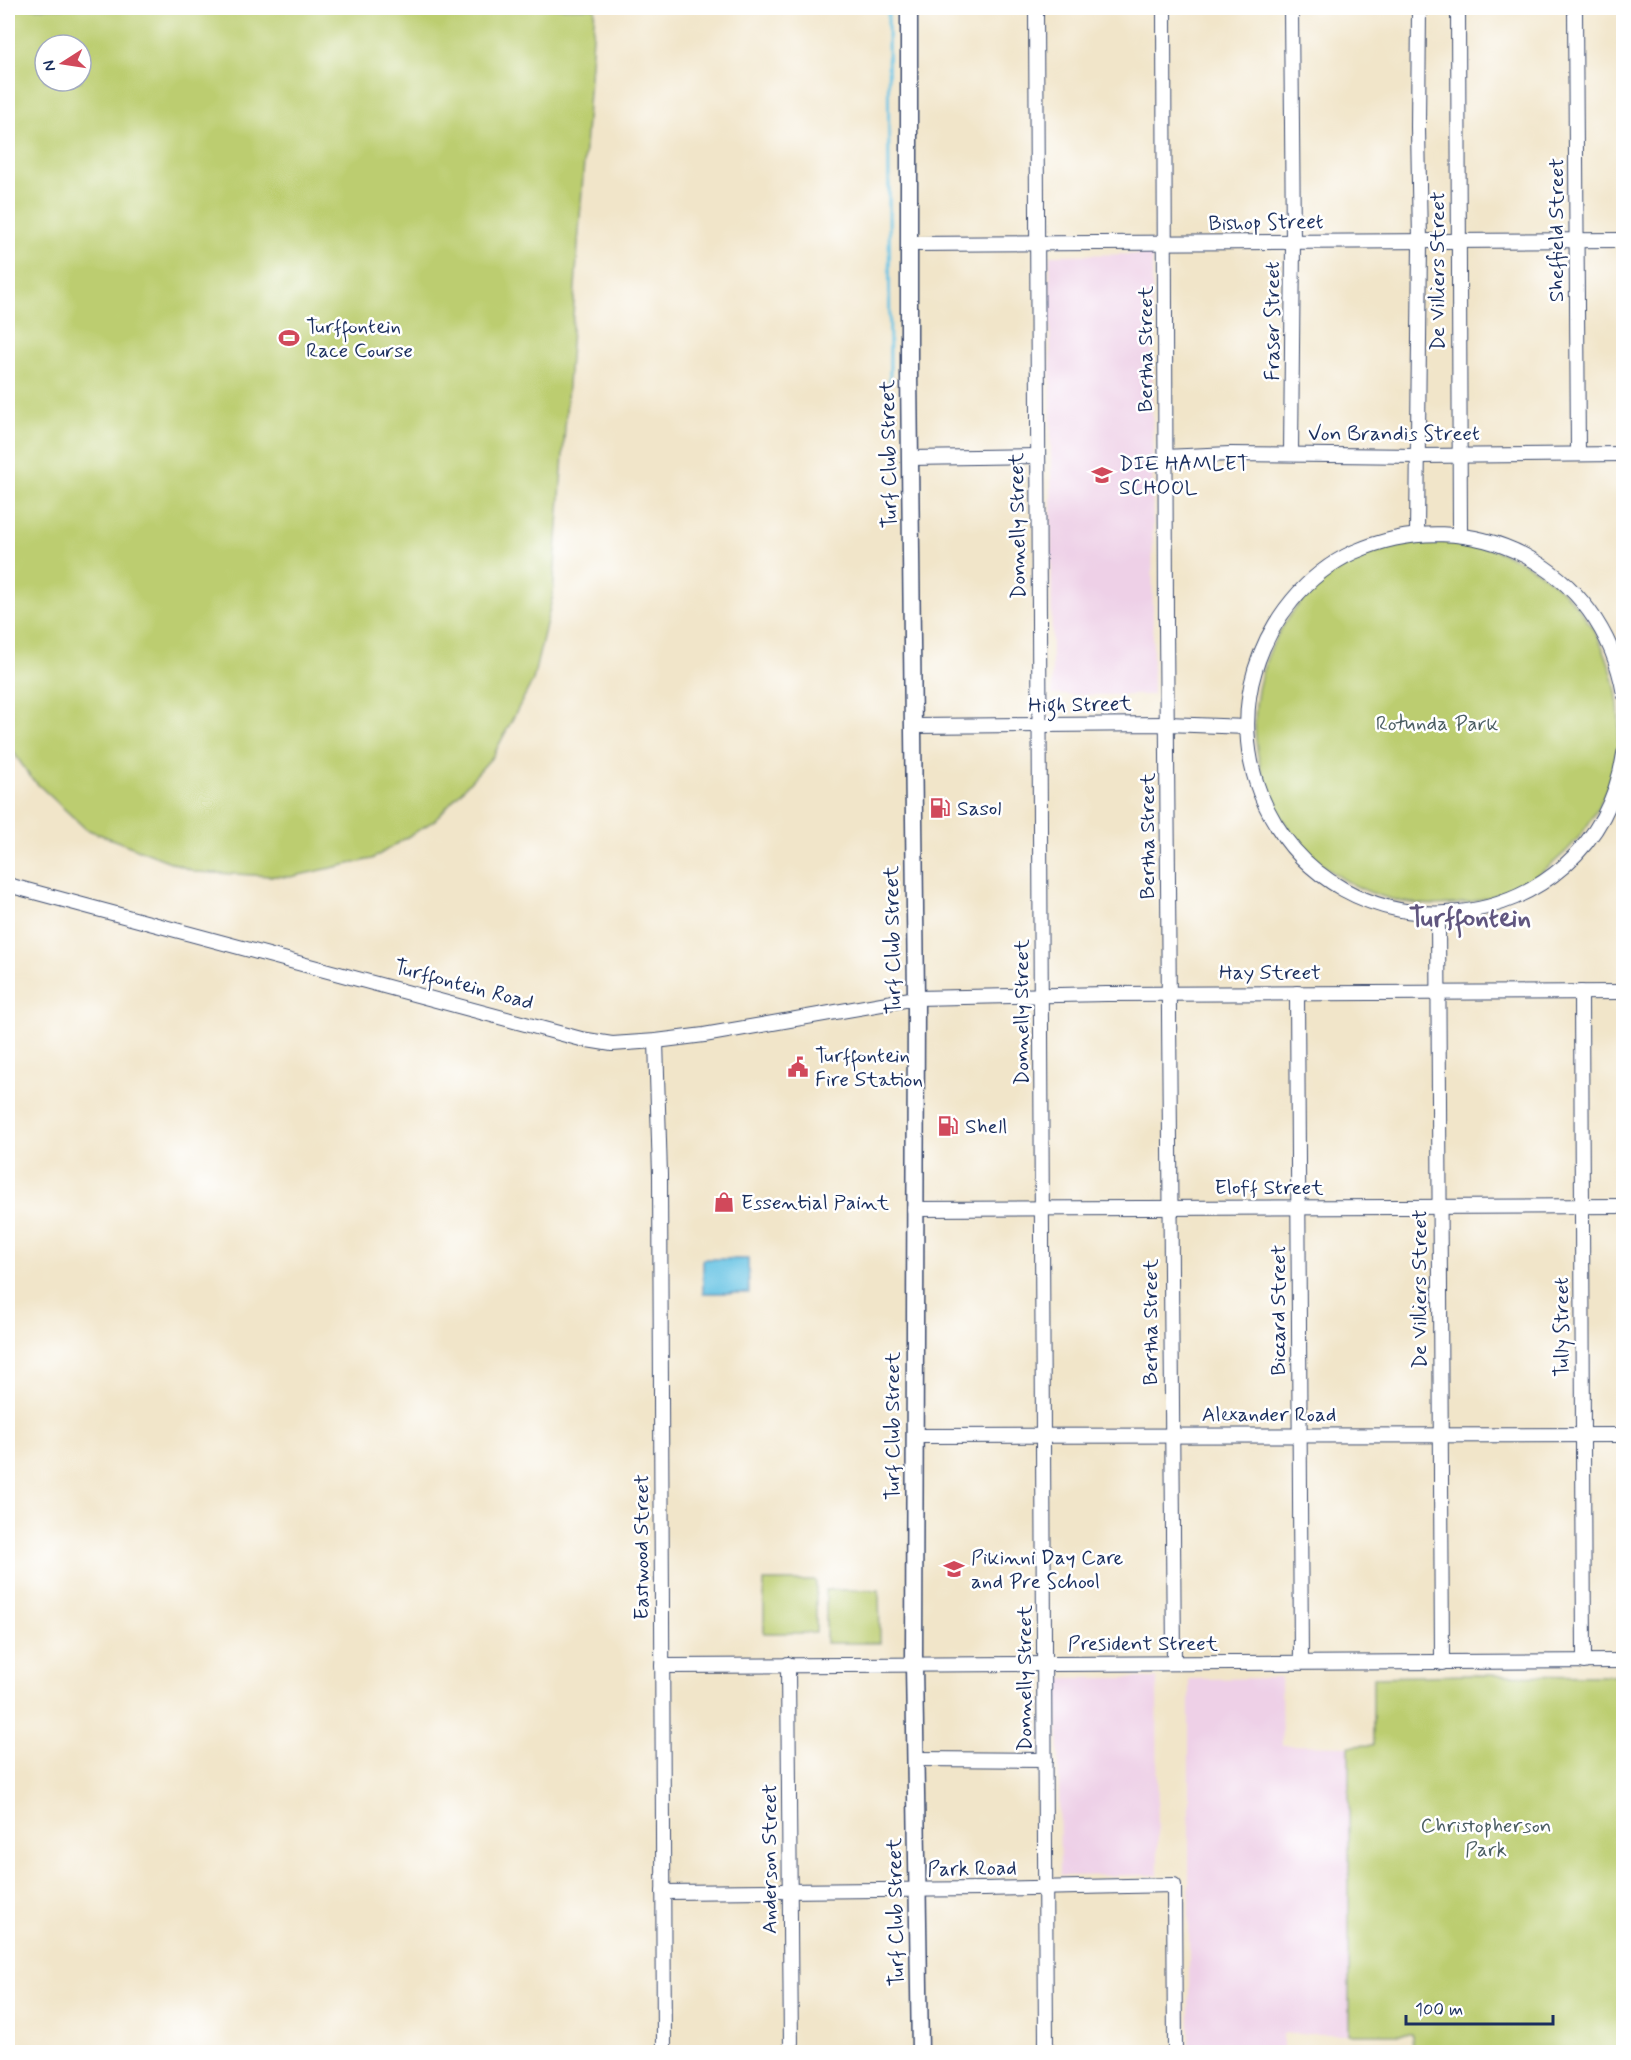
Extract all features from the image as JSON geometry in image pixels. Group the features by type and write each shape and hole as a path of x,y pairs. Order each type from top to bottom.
{"main road":[{"name":"Turf Club Street","path":"909,8 910,458 916,998 914,1665 920,2052"}],"street":[{"name":"Donnelly Street","path":"1036,8 1046,2052"},
{"name":"Bertha Street","path":"1164,8 1174,1664"},
{"name":"Fraser Street","path":"1291,454 1292,8"},
{"name":"De Villiers Street","path":"1417,534 1420,242 1419,8"},
{"name":"De Villiers Street","path":"1458,8 1460,535"},
{"name":"Sheffield Street","path":"1575,8 1578,453"},
{"name":"Bishop Street","path":"909,244 1623,240"},
{"name":"Von Brandis Street","path":"1165,457 1230,454 1419,456 1623,454"},
{"path":"910,458 1038,456"},
{"path":"1623,694 1617,664 1601,629 1590,612 1564,583 1533,560 1498,543 1460,535 1417,534 1394,538 1350,554 1320,573 1295,597 1280,616 1258,657 1250,692 1247,727 1250,758 1264,803 1279,830 1299,854 1335,884 1362,899 1391,909 1438,914 1480,909 1500,903 1539,885 1556,872 1579,850 1598,824 1616,785 1623,754"},
{"name":"High Street","path":"914,726 1167,724 1247,727"},
{"name":"Turffontein Road","path":"8,885 580,1038 612,1044 704,1035 916,998"},
{"name":"De Villiers Street","path":"1438,914 1442,1663"},
{"name":"Tully Street","path":"1581,992 1584,1662"},
{"name":"Hay Street","path":"916,998 1169,993 1623,992"},
{"name":"Biccard Street","path":"1296,993 1301,1662"},
{"name":"Eastwood Street","path":"656,1041 660,1186 664,2052"},
{"name":"Eloff Street","path":"914,1209 1582,1208 1623,1206"},
{"name":"Alexander Road","path":"914,1436 1623,1435"},
{"name":"President Street","path":"662,1666 1623,1661"},
{"name":"Anderson Street","path":"788,1664 791,2052"},
{"path":"916,1759 1045,1760"},
{"name":"Park Road","path":"663,1892 1174,1885 1175,2052"}],"shaded area":[{"name":"DIE HAMLET SCHOOL","path":"1152,254 1153,695 1052,695 1050,255"},
{"path":"1058,1678 1157,1678 1158,1875 1060,1876"},
{"path":"1281,1678 1282,1745 1349,1746 1349,2034 1283,2034 1283,2052 1189,2052 1189,1679"}],"green space":[{"name":"Turffontein Race Course","path":"8,8 595,8 553,595 533,680 493,756 435,820 372,859 290,877 196,872 86,829 31,778 8,744"},
{"name":"Rotunda Park","path":"1437,541 1472,545 1506,555 1538,572 1565,595 1588,622 1605,654 1615,688 1619,723 1615,758 1605,792 1588,824 1565,851 1538,874 1506,891 1472,901 1437,905 1402,901 1368,891 1336,874 1309,851 1286,824 1269,792 1259,758 1255,723 1259,688 1269,654 1286,622 1309,595 1336,572 1368,555 1402,545"},
{"path":"764,1581 816,1581 816,1633 764,1633"},
{"path":"826,1590 879,1590 880,1643 826,1643"},
{"name":"Christopherson Park","path":"1623,1676 1623,2052 1413,2052 1412,2034 1349,2034 1349,1746 1373,1745 1373,1677"}],"water":[{"path":"703,1259 748,1259 749,1293 703,1293"}],"waterway":[{"path":"888,8 890,381"}],"place":[{"name":"Turffontein Race Course","path":"289,338"},
{"name":"DIE HAMLET SCHOOL","path":"1102,475"},
{"name":"Sasol","path":"940,808"},
{"name":"Turffontein Fire Station","path":"798,1067"},
{"name":"Shell","path":"948,1126"},
{"name":"Essential Paint","path":"724,1202"},
{"name":"Pikinni Day Care and Pre School","path":"954,1569"}],"district":[{"name":"Turffontein","path":"1470,917"}]}
